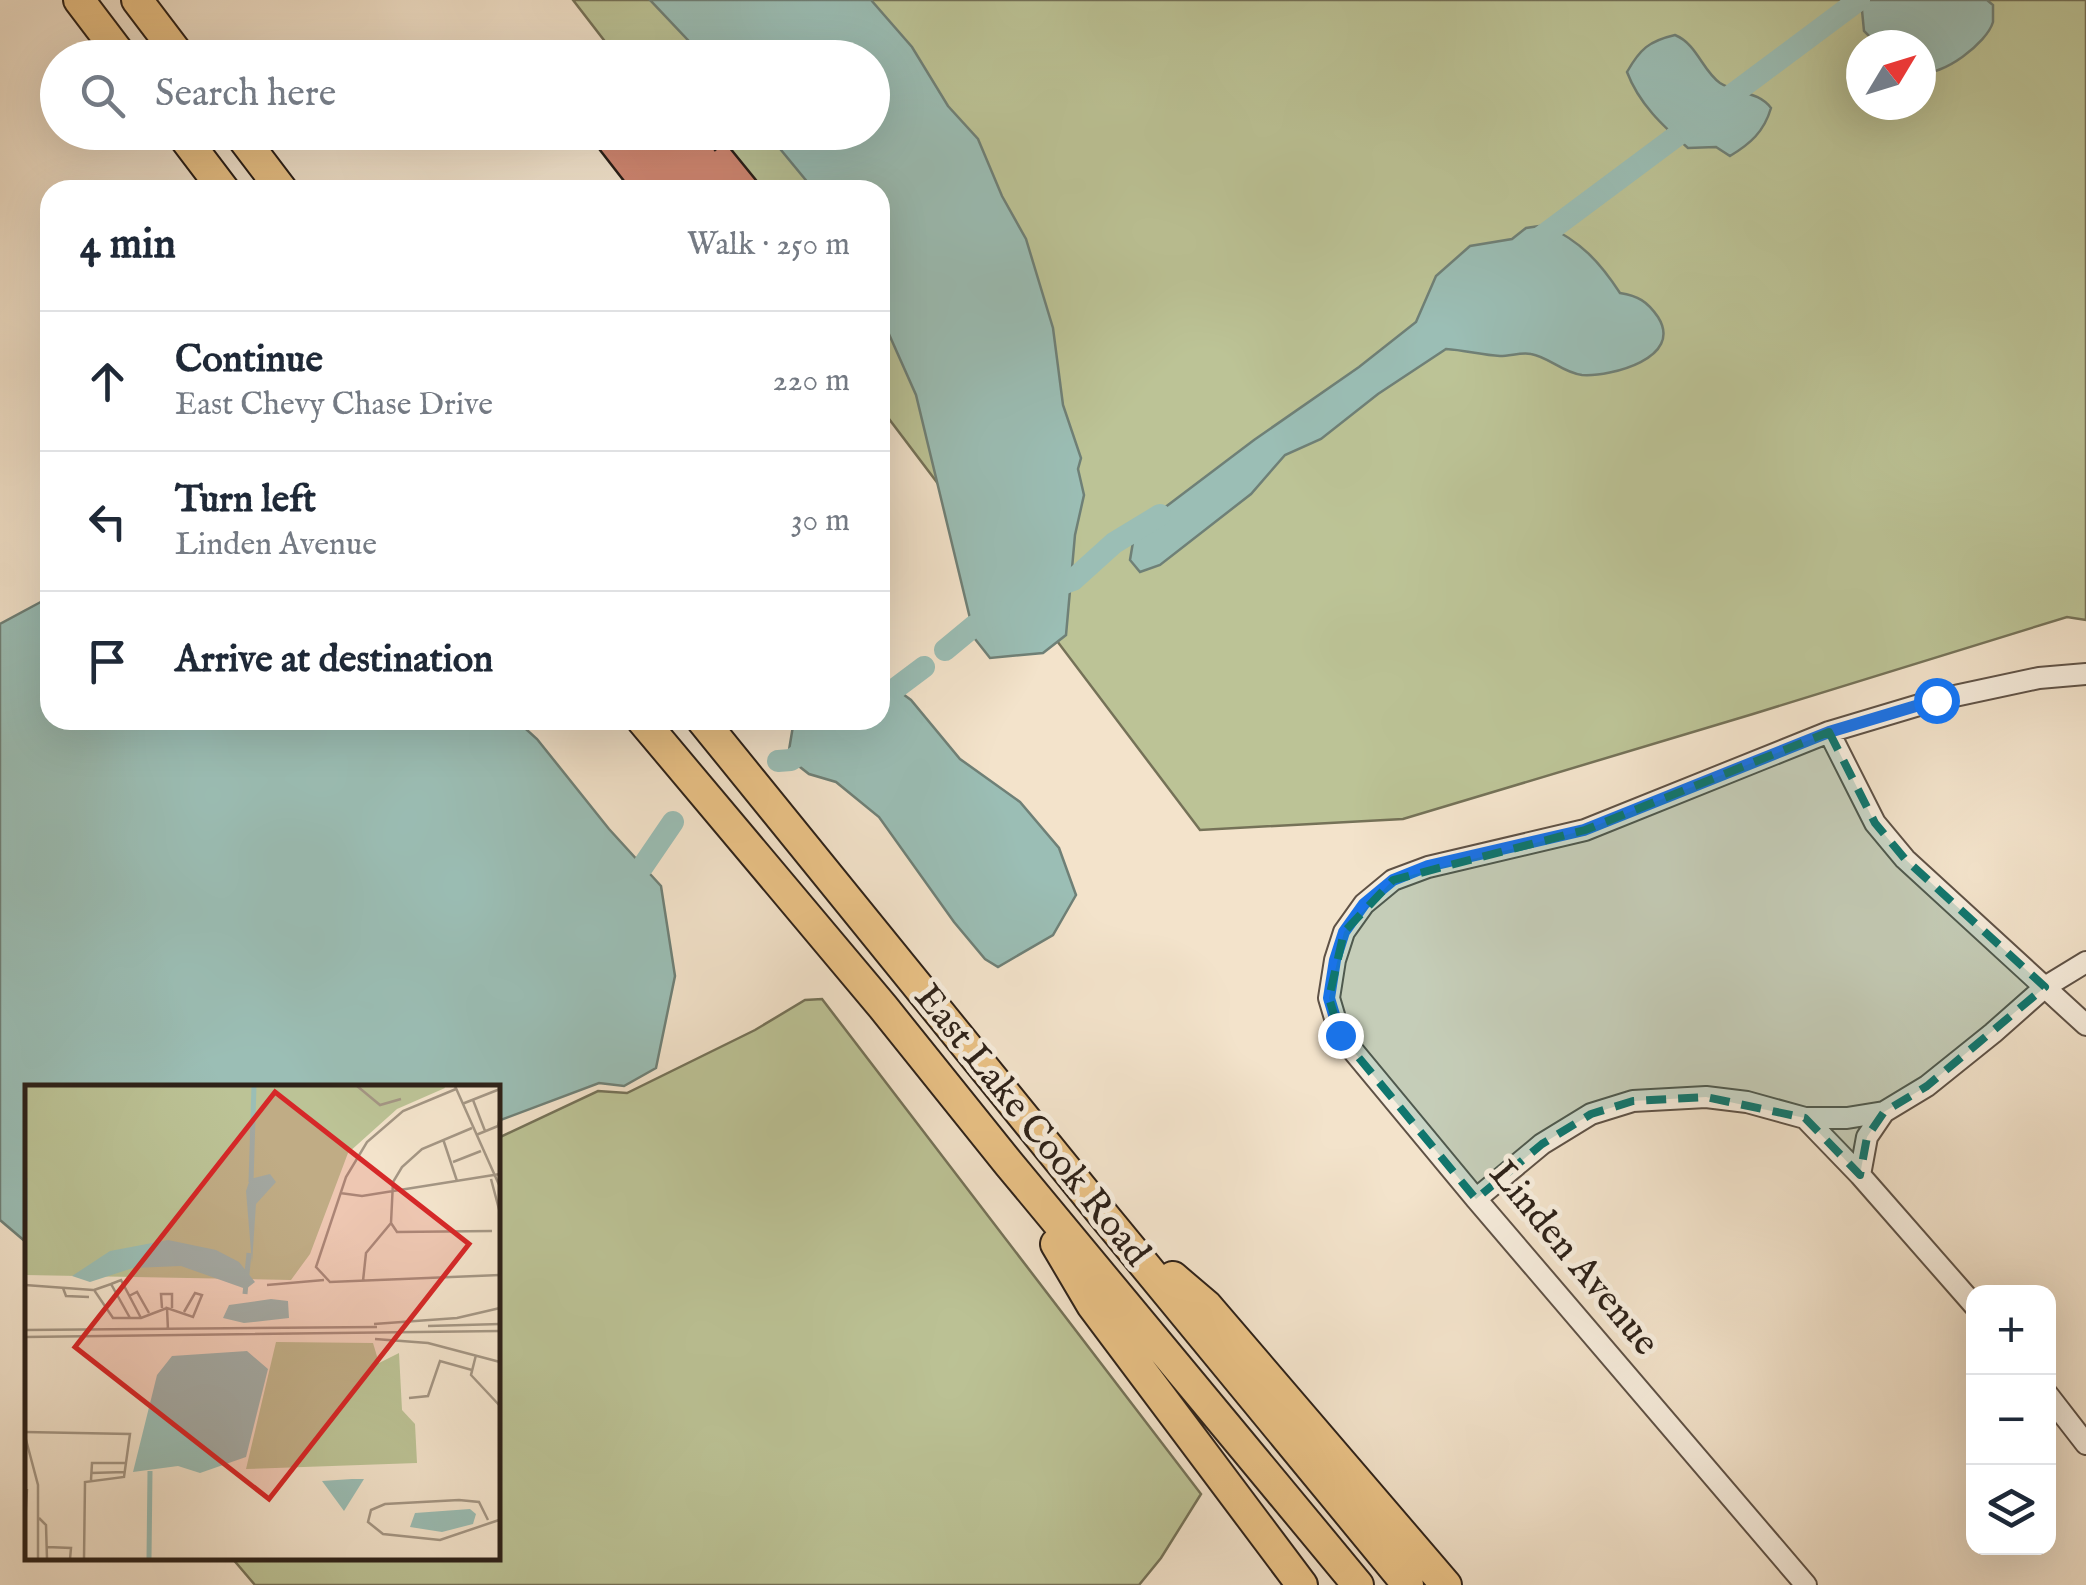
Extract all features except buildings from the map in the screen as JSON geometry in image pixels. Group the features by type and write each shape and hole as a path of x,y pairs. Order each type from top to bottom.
{"main road":[{"path":"78,0 108,40"},
{"path":"137,0 167,40"},
{"path":"194,150 216,180"},
{"path":"252,150 274,180"},
{"name":"East Lake Cook Road","path":"650,730 1358,1585"},
{"name":"East Lake Cook Road","path":"710,730 1408,1585"},
{"path":"1008,1164 1092,1305 1302,1585"},
{"path":"1105,1216 1207,1306 1446,1585"}],"street":[{"path":"2086,674 2039,678 1936,700 1829,732 1876,824 1905,859 2086,1025"},
{"name":"Linden Avenue","path":"1806,1585 1340,1035 1329,998 1344,932 1364,904 1393,880 1428,866 1584,830 1829,732"},
{"path":"1476,1199 1542,1144 1591,1114 1633,1101 1706,1097 1747,1102 1805,1118 1847,1118 1884,1112 1928,1086 2045,986 2086,962"},
{"path":"1860,1175 1867,1138 1884,1112"},
{"path":"1805,1118 1966,1295"},
{"path":"2056,1405 2086,1444"}],"highlighted area":[{"path":"1829,732 1875,823 1905,859 2045,987 1927,1086 1884,1112 1867,1137 1860,1175 1805,1118 1706,1097 1633,1101 1591,1114 1542,1144 1476,1199 1340,1035 1329,998 1344,932 1393,880 1585,830"}],"green space":[{"path":"573,0 2086,0 2086,620 2067,617 1403,819 1200,830 890,420 890,180 709,180 686,150 890,150 890,40 604,40"},
{"path":"822,999 1201,1494 1139,1585 255,1585 234,1560 500,1560 500,1137 598,1091 627,1093 755,1030 805,1000"}],"water":[{"path":"650,0 871,0 912,47 948,106 978,139 1002,196 1026,239 1053,328 1063,405 1081,458 1078,469 1084,495 1075,535 1066,635 1043,653 990,658 975,639 916,395 890,336 890,180 806,180 781,150 890,150 890,40 688,40"},
{"path":"1861,0 1987,0 1993,5 1993,22 1982,39 1963,57 1936,70 1936,30 1864,30"},
{"path":"1675,35 1689,44 1720,83 1760,98 1771,108 1755,136 1730,156 1716,147 1688,148 1653,114 1632,84 1627,72 1641,52 1658,40"},
{"path":"1546,225 1588,253 1620,293 1642,300 1654,311 1663,331 1661,344 1653,354 1610,373 1582,375 1531,354 1500,356 1446,349 1378,394 1321,439 1285,455 1251,494 1160,565 1140,572 1130,560 1135,530 1416,322 1436,276 1470,246 1512,239 1526,228"},
{"path":"40,602 40,730 527,730 661,886 675,976 656,1068 624,1086 599,1083 500,1120 500,1085 25,1085 25,1241 0,1220 0,624"},
{"path":"890,688 896,689 911,700 960,759 1020,802 1059,848 1076,895 1053,935 998,967 985,959 879,817 836,782 809,774 791,760 792,730 890,730"}],"waterway":[{"path":"1529,246 1859,0"},
{"path":"1046,590 1073,580 1114,543 1160,515"},
{"path":"945,650 999,612"},
{"path":"890,692 924,667"},
{"path":"778,761 791,760 835,730"},
{"path":"643,866 673,822"}],"route":[{"path":"1340,1035 1329,998 1344,932 1364,904 1393,880 1428,866 1584,830 1829,732 1936,700"}]}
